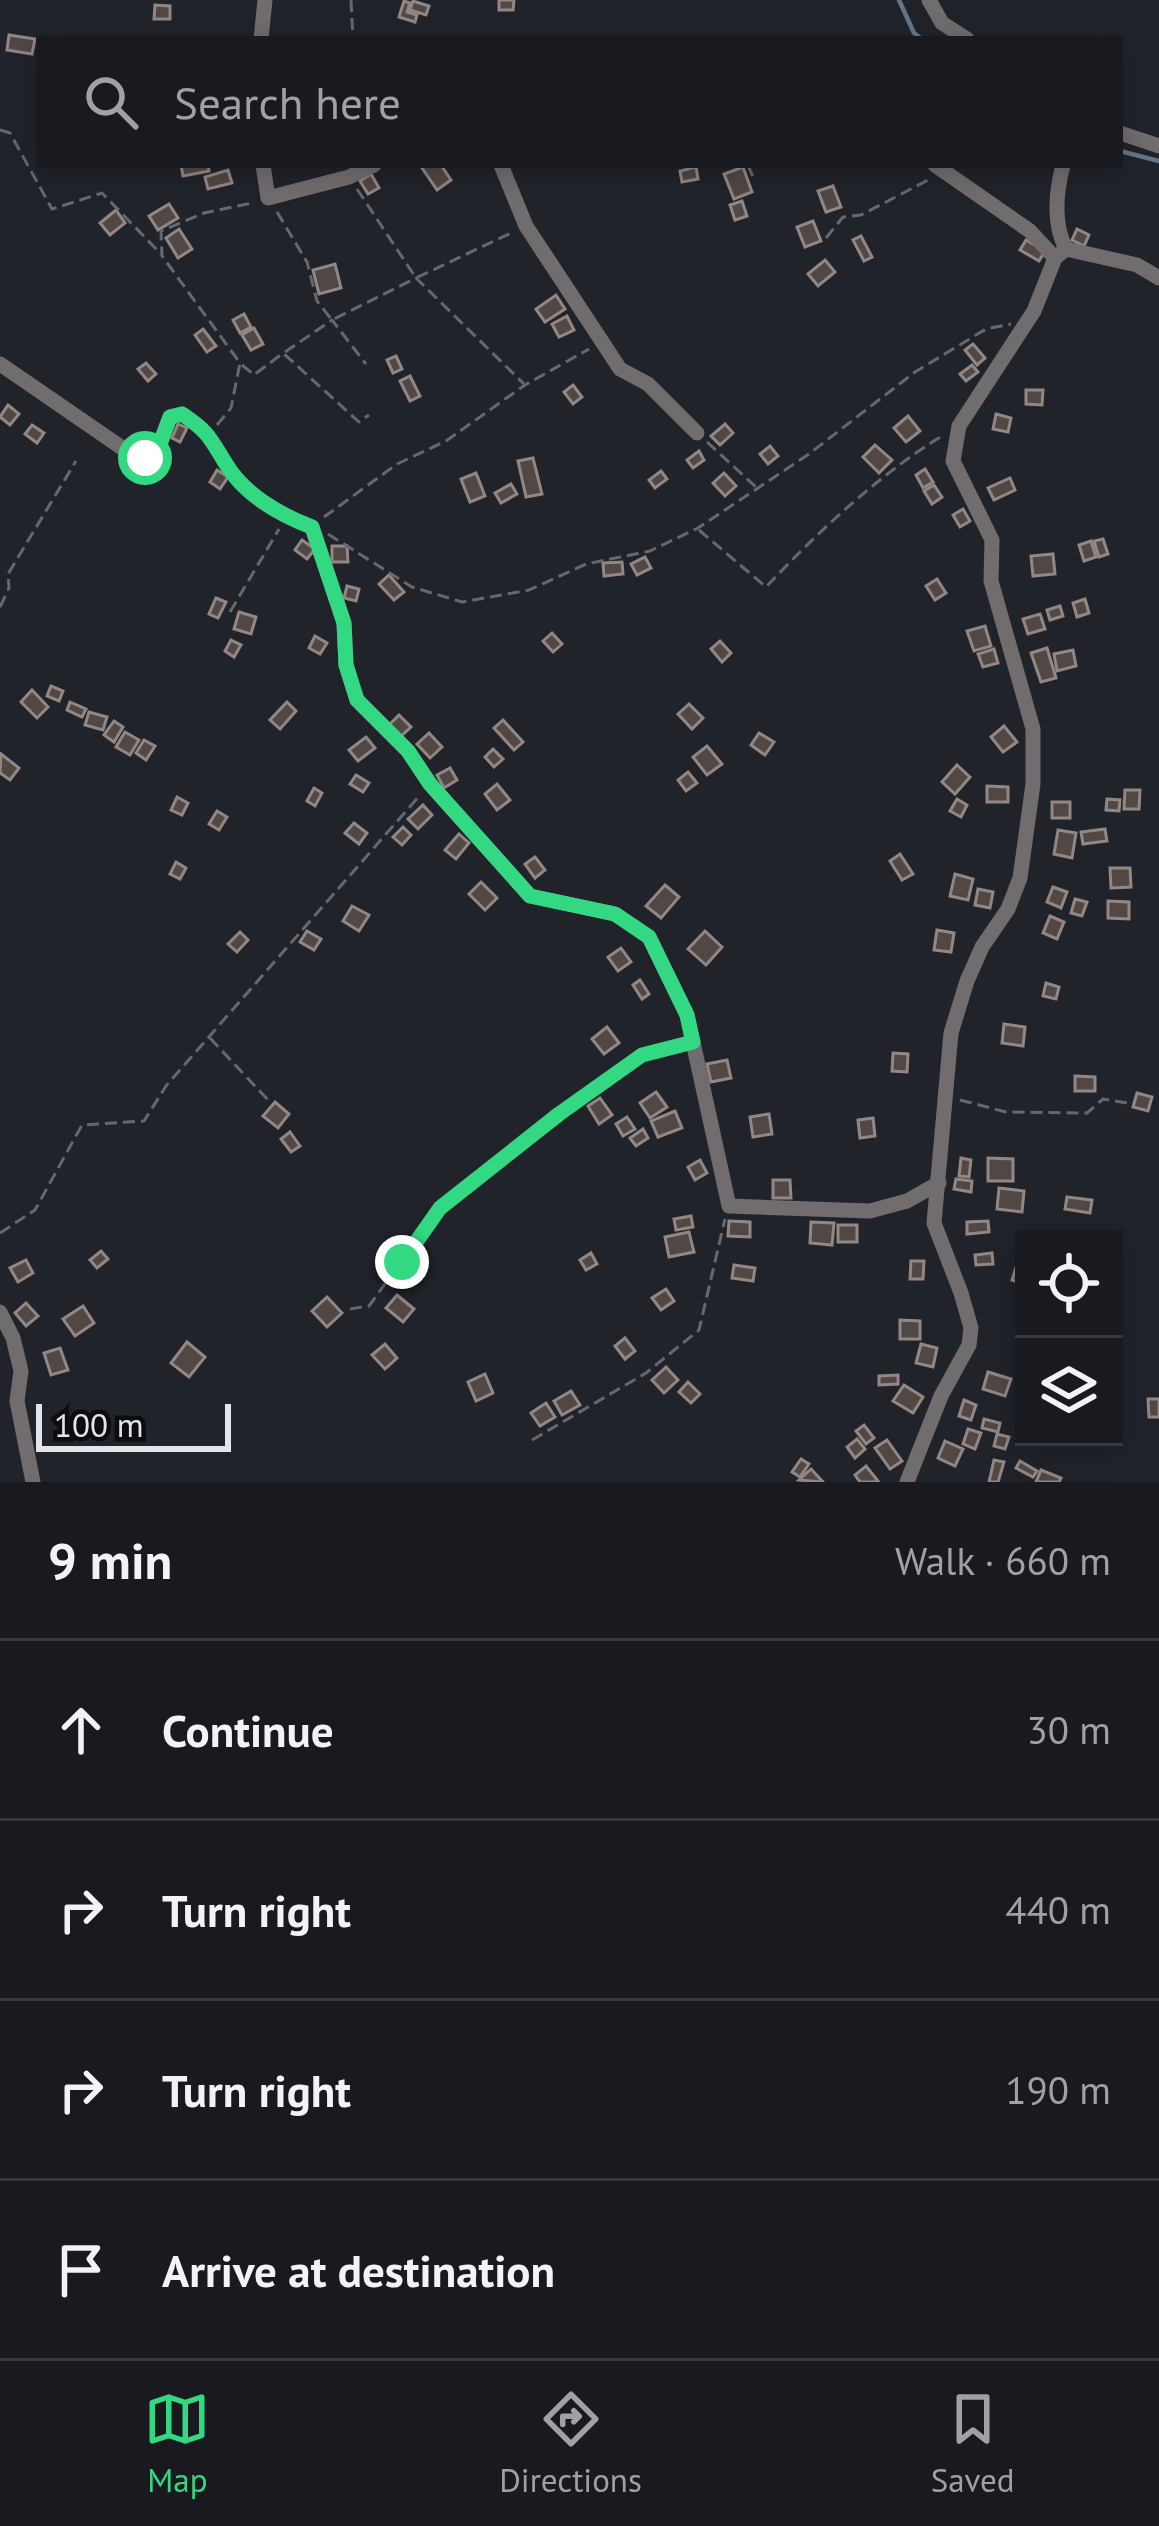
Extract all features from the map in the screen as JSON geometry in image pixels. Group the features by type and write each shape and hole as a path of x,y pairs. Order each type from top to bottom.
{"street":[{"path":"261,36 265,0"},
{"path":"929,0 942,23 962,36"},
{"path":"1123,134 1159,146"},
{"path":"263,168 268,198 350,178 368,168"},
{"path":"502,168 526,226 620,369 648,384 697,433"},
{"path":"938,168 1060,253 1137,266 1159,278"},
{"path":"907,1482 941,1396 969,1345 971,1328 961,1293 934,1223 957,1006 982,947 1008,909 1020,878 1033,784 1033,729 992,581 992,540 953,461 959,426 1024,326 1060,253 1058,184 1062,168"},
{"path":"0,364 130,454 145,458 158,449 170,417 182,414 210,433 227,466 267,506 312,527 344,623 346,665 357,700 408,751 430,784 530,896 615,914 649,937 687,1015 729,1206 870,1211 907,1201 939,1183"},
{"path":"0,1312 21,1371 17,1401 33,1482"}],"path":[{"path":"351,0 353,36"},
{"path":"0,130 10,133 52,209 101,193 162,256 240,363 254,375 332,320 526,226"},
{"path":"749,168 753,177"},
{"path":"826,238 842,217 861,215 938,168"},
{"path":"350,178 416,278 525,386"},
{"path":"162,256 161,232 204,213 268,198 307,262 317,301 367,364"},
{"path":"312,527 343,540 412,587 462,602 529,590 586,564 650,551 698,529 809,454 915,372 986,329 1024,326"},
{"path":"312,527 397,464 446,441 525,386 602,342"},
{"path":"284,353 359,422 369,415"},
{"path":"210,433 231,408 240,363"},
{"path":"698,529 766,587 806,544 911,455 959,426"},
{"path":"697,433 757,488"},
{"path":"0,608 9,588 8,574 76,461"},
{"path":"230,612 286,517"},
{"path":"0,1233 35,1210 82,1125 144,1121 166,1086 430,784"},
{"path":"209,1036 268,1100"},
{"path":"350,1309 369,1306 440,1208 542,1128 642,1055 693,1042"},
{"path":"947,1096 1006,1112 1087,1113 1102,1099 1127,1103"},
{"path":"532,1440 646,1373 699,1330 729,1206"}],"building":[{"path":"499,0 514,0 513,10 499,10"},
{"path":"404,1 410,3 407,12 417,15 415,22 399,17"},
{"path":"413,1 429,6 426,15 410,10"},
{"path":"155,5 170,6 170,19 154,19"},
{"path":"9,35 35,39 32,54 7,50"},
{"path":"182,168 208,168 209,171 183,176"},
{"path":"422,168 443,168 451,180 437,190"},
{"path":"696,168 698,179 682,182 680,171"},
{"path":"743,168 752,192 734,199 724,174"},
{"path":"228,170 232,183 208,189 205,177"},
{"path":"371,174 379,188 368,194 360,181"},
{"path":"833,186 841,207 826,212 818,191"},
{"path":"742,201 747,216 735,220 730,205"},
{"path":"169,204 178,218 158,230 149,216"},
{"path":"116,210 125,223 110,235 100,223"},
{"path":"813,221 821,241 805,247 797,227"},
{"path":"179,229 192,249 178,258 166,238"},
{"path":"1077,229 1089,235 1084,246 1072,240"},
{"path":"861,236 872,257 864,261 853,240"},
{"path":"1026,240 1045,251 1039,261 1020,250"},
{"path":"825,260 835,272 818,286 808,274"},
{"path":"335,264 341,288 319,294 313,270"},
{"path":"556,295 565,309 545,322 536,309"},
{"path":"244,314 251,327 240,333 233,320"},
{"path":"567,316 574,330 559,337 552,324"},
{"path":"254,328 263,344 251,350 242,335"},
{"path":"203,329 216,346 207,352 195,335"},
{"path":"973,344 985,358 977,365 965,350"},
{"path":"396,356 402,369 393,373 387,360"},
{"path":"146,363 156,374 148,381 138,369"},
{"path":"972,365 978,372 966,381 960,374"},
{"path":"410,376 420,396 410,401 400,381"},
{"path":"573,385 582,397 573,404 564,392"},
{"path":"1026,390 1043,390 1042,405 1026,404"},
{"path":"8,405 19,414 10,425 0,417"},
{"path":"996,414 1011,418 1008,432 993,429"},
{"path":"908,416 920,431 906,442 894,428"},
{"path":"178,424 187,428 180,442 172,438"},
{"path":"725,424 733,433 720,445 711,436"},
{"path":"32,425 44,433 37,443 25,434"},
{"path":"875,445 892,460 879,473 863,457"},
{"path":"770,446 778,456 768,464 760,454"},
{"path":"699,451 704,460 693,468 687,460"},
{"path":"533,458 542,494 526,497 518,461"},
{"path":"925,469 933,482 923,488 916,475"},
{"path":"217,470 228,477 220,489 210,482"},
{"path":"661,471 667,479 655,488 649,480"},
{"path":"476,473 485,496 470,502 461,479"},
{"path":"724,473 736,486 725,496 713,483"},
{"path":"1010,478 1015,490 994,500 988,488"},
{"path":"511,484 517,494 501,503 495,493"},
{"path":"934,485 942,497 932,504 924,491"},
{"path":"963,509 970,521 960,527 953,515"},
{"path":"1103,539 1108,554 1099,557 1094,541"},
{"path":"302,540 315,549 307,559 295,550"},
{"path":"1091,541 1096,557 1084,561 1079,545"},
{"path":"332,546 347,546 348,562 332,562"},
{"path":"1053,554 1055,574 1033,576 1031,556"},
{"path":"645,557 651,568 637,575 631,564"},
{"path":"622,562 623,574 604,576 603,563"},
{"path":"389,575 404,592 394,600 379,584"},
{"path":"937,579 946,593 935,600 926,586"},
{"path":"347,586 359,589 356,601 344,598"},
{"path":"216,598 226,602 218,618 209,614"},
{"path":"1085,599 1089,613 1077,617 1073,603"},
{"path":"1060,606 1063,616 1050,620 1047,610"},
{"path":"239,612 256,617 251,634 234,629"},
{"path":"1040,614 1045,629 1028,634 1023,619"},
{"path":"985,626 991,646 974,651 967,631"},
{"path":"552,633 562,644 553,652 543,641"},
{"path":"315,636 327,643 320,654 309,648"},
{"path":"231,640 241,645 234,657 225,651"},
{"path":"720,641 731,653 722,662 711,649"},
{"path":"1047,648 1056,678 1041,682 1031,653"},
{"path":"994,649 998,663 983,667 978,654"},
{"path":"1073,650 1076,666 1057,671 1054,654"},
{"path":"51,686 63,691 59,701 47,696"},
{"path":"32,690 48,707 37,718 21,702"},
{"path":"70,702 86,709 82,717 67,710"},
{"path":"287,702 296,711 280,729 270,720"},
{"path":"689,704 703,718 692,729 678,714"},
{"path":"89,712 107,717 103,730 85,725"},
{"path":"399,715 411,727 399,738 387,727"},
{"path":"503,720 523,742 514,750 494,728"},
{"path":"114,721 123,727 114,742 104,735"},
{"path":"1004,726 1017,742 1003,752 991,737"},
{"path":"125,732 139,740 130,755 116,747"},
{"path":"429,733 442,747 430,758 417,744"},
{"path":"759,733 774,742 765,755 751,745"},
{"path":"366,737 375,748 358,761 349,750"},
{"path":"144,740 155,746 146,760 136,753"},
{"path":"707,746 722,764 707,775 693,757"},
{"path":"493,749 503,759 494,767 485,757"},
{"path":"1,754 19,768 10,780 0,773"},
{"path":"957,765 970,777 955,794 942,782"},
{"path":"450,768 457,780 444,788 437,775"},
{"path":"688,772 697,783 686,791 678,780"},
{"path":"356,775 369,783 363,792 350,784"},
{"path":"497,784 510,800 497,810 485,794"},
{"path":"987,786 1008,787 1008,802 987,802"},
{"path":"314,788 322,793 315,806 307,801"},
{"path":"1125,790 1140,790 1139,809 1124,809"},
{"path":"177,797 188,803 182,815 171,810"},
{"path":"957,799 967,805 961,817 950,811"},
{"path":"1107,799 1120,800 1119,811 1106,810"},
{"path":"1052,802 1070,802 1070,818 1052,818"},
{"path":"423,805 432,815 418,829 408,819"},
{"path":"217,811 227,817 219,830 209,824"},
{"path":"354,823 367,833 359,844 345,833"},
{"path":"403,827 411,835 402,845 393,837"},
{"path":"1105,829 1107,841 1083,844 1081,832"},
{"path":"1058,830 1076,833 1072,858 1054,854"},
{"path":"459,834 469,843 456,859 445,850"},
{"path":"900,854 913,874 902,880 890,861"},
{"path":"535,857 545,870 535,878 525,864"},
{"path":"176,862 186,868 180,879 170,874"},
{"path":"1110,868 1130,868 1131,887 1111,888"},
{"path":"955,874 973,879 968,900 950,896"},
{"path":"481,882 497,898 485,910 469,894"},
{"path":"665,885 679,897 661,918 646,906"},
{"path":"1053,887 1067,892 1061,908 1047,902"},
{"path":"978,889 993,892 990,908 975,905"},
{"path":"1075,899 1087,902 1082,916 1071,913"},
{"path":"1108,901 1129,902 1129,919 1108,918"},
{"path":"352,906 369,915 359,931 343,921"},
{"path":"1050,916 1064,922 1057,939 1043,933"},
{"path":"937,930 954,933 951,952 934,950"},
{"path":"307,931 321,939 314,950 300,942"},
{"path":"705,931 722,947 706,965 688,949"},
{"path":"240,932 248,940 237,952 228,944"},
{"path":"621,948 631,962 618,971 608,957"},
{"path":"640,980 649,994 642,999 633,985"},
{"path":"1046,983 1059,987 1056,999 1043,996"},
{"path":"1004,1024 1025,1027 1023,1046 1002,1043"},
{"path":"607,1027 619,1043 604,1054 592,1039"},
{"path":"893,1053 908,1054 907,1072 892,1071"},
{"path":"727,1060 731,1078 711,1082 707,1064"},
{"path":"1075,1076 1095,1077 1095,1091 1075,1091"},
{"path":"656,1092 667,1107 650,1118 640,1103"},
{"path":"1137,1093 1152,1097 1148,1111 1133,1107"},
{"path":"600,1098 612,1115 599,1124 588,1106"},
{"path":"275,1102 289,1114 278,1128 263,1116"},
{"path":"675,1111 682,1128 658,1137 651,1121"},
{"path":"769,1114 772,1134 753,1137 750,1117"},
{"path":"627,1117 635,1129 623,1136 616,1124"},
{"path":"873,1118 875,1136 860,1138 858,1120"},
{"path":"643,1129 648,1138 636,1146 630,1138"},
{"path":"290,1132 300,1146 291,1152 281,1139"},
{"path":"961,1158 971,1160 969,1177 959,1176"},
{"path":"988,1158 1013,1159 1013,1181 988,1181"},
{"path":"700,1160 707,1173 695,1180 688,1167"},
{"path":"956,1179 972,1181 971,1192 954,1189"},
{"path":"773,1180 790,1180 791,1198 773,1198"},
{"path":"999,1188 1024,1191 1022,1212 997,1209"},
{"path":"1067,1197 1092,1200 1090,1213 1065,1209"},
{"path":"691,1216 693,1227 676,1230 674,1219"},
{"path":"729,1221 750,1222 750,1237 728,1236"},
{"path":"988,1221 989,1232 967,1234 967,1222"},
{"path":"811,1222 834,1223 832,1245 810,1243"},
{"path":"838,1225 857,1225 857,1242 838,1242"},
{"path":"689,1232 694,1252 669,1257 665,1237"},
{"path":"101,1251 108,1259 97,1268 90,1260"},
{"path":"591,1253 597,1264 586,1270 580,1260"},
{"path":"992,1253 993,1264 976,1265 975,1255"},
{"path":"26,1260 33,1273 18,1282 10,1268"},
{"path":"911,1261 924,1261 923,1279 910,1279"},
{"path":"734,1265 755,1268 753,1281 732,1278"},
{"path":"666,1289 674,1301 661,1310 652,1298"},
{"path":"397,1295 414,1309 403,1322 386,1308"},
{"path":"327,1297 342,1313 327,1327 312,1311"},
{"path":"26,1303 38,1316 26,1326 15,1313"},
{"path":"83,1306 94,1323 75,1336 63,1319"},
{"path":"900,1320 920,1321 920,1339 900,1339"},
{"path":"625,1338 635,1351 625,1359 615,1346"},
{"path":"187,1342 205,1357 189,1377 171,1363"},
{"path":"385,1344 397,1358 385,1369 372,1355"},
{"path":"921,1344 937,1348 933,1367 916,1363"},
{"path":"60,1348 68,1370 51,1375 44,1353"},
{"path":"666,1367 678,1380 664,1393 652,1380"},
{"path":"988,1372 1011,1379 1005,1396 983,1389"},
{"path":"485,1374 493,1393 476,1401 468,1382"},
{"path":"898,1375 898,1384 879,1385 879,1376"},
{"path":"688,1382 700,1394 691,1403 679,1392"},
{"path":"904,1385 923,1397 913,1413 893,1401"},
{"path":"571,1391 580,1405 562,1415 554,1401"},
{"path":"1148,1399 1159,1399 1159,1417 1149,1417"},
{"path":"964,1400 976,1405 971,1420 959,1416"},
{"path":"546,1403 555,1417 540,1426 531,1413"},
{"path":"984,1419 1000,1423 998,1432 982,1428"},
{"path":"864,1425 874,1438 866,1444 856,1431"},
{"path":"968,1429 981,1433 975,1449 963,1444"},
{"path":"997,1434 1009,1437 1005,1449 994,1446"},
{"path":"857,1439 865,1449 855,1458 847,1447"},
{"path":"887,1440 902,1461 890,1469 875,1448"},
{"path":"945,1441 963,1449 955,1466 938,1458"},
{"path":"801,1459 809,1464 800,1477 792,1472"},
{"path":"994,1460 1004,1462 998,1482 989,1482"},
{"path":"1020,1461 1037,1471 1033,1477 1016,1468"},
{"path":"866,1466 878,1481 860,1482 855,1475"},
{"path":"811,1469 823,1482 799,1480"},
{"path":"1041,1470 1061,1478 1059,1482 1036,1482"}],"waterway":[{"path":"899,0 918,36"},
{"path":"1123,152 1159,161"}],"route":[{"path":"145,458 158,449 170,417 182,414 210,433 227,466 267,506 312,527 344,623 346,665 357,700 408,751 430,784 530,896 615,914 649,937 687,1015 693,1042 642,1055 559,1114 440,1208 402,1262"}]}
